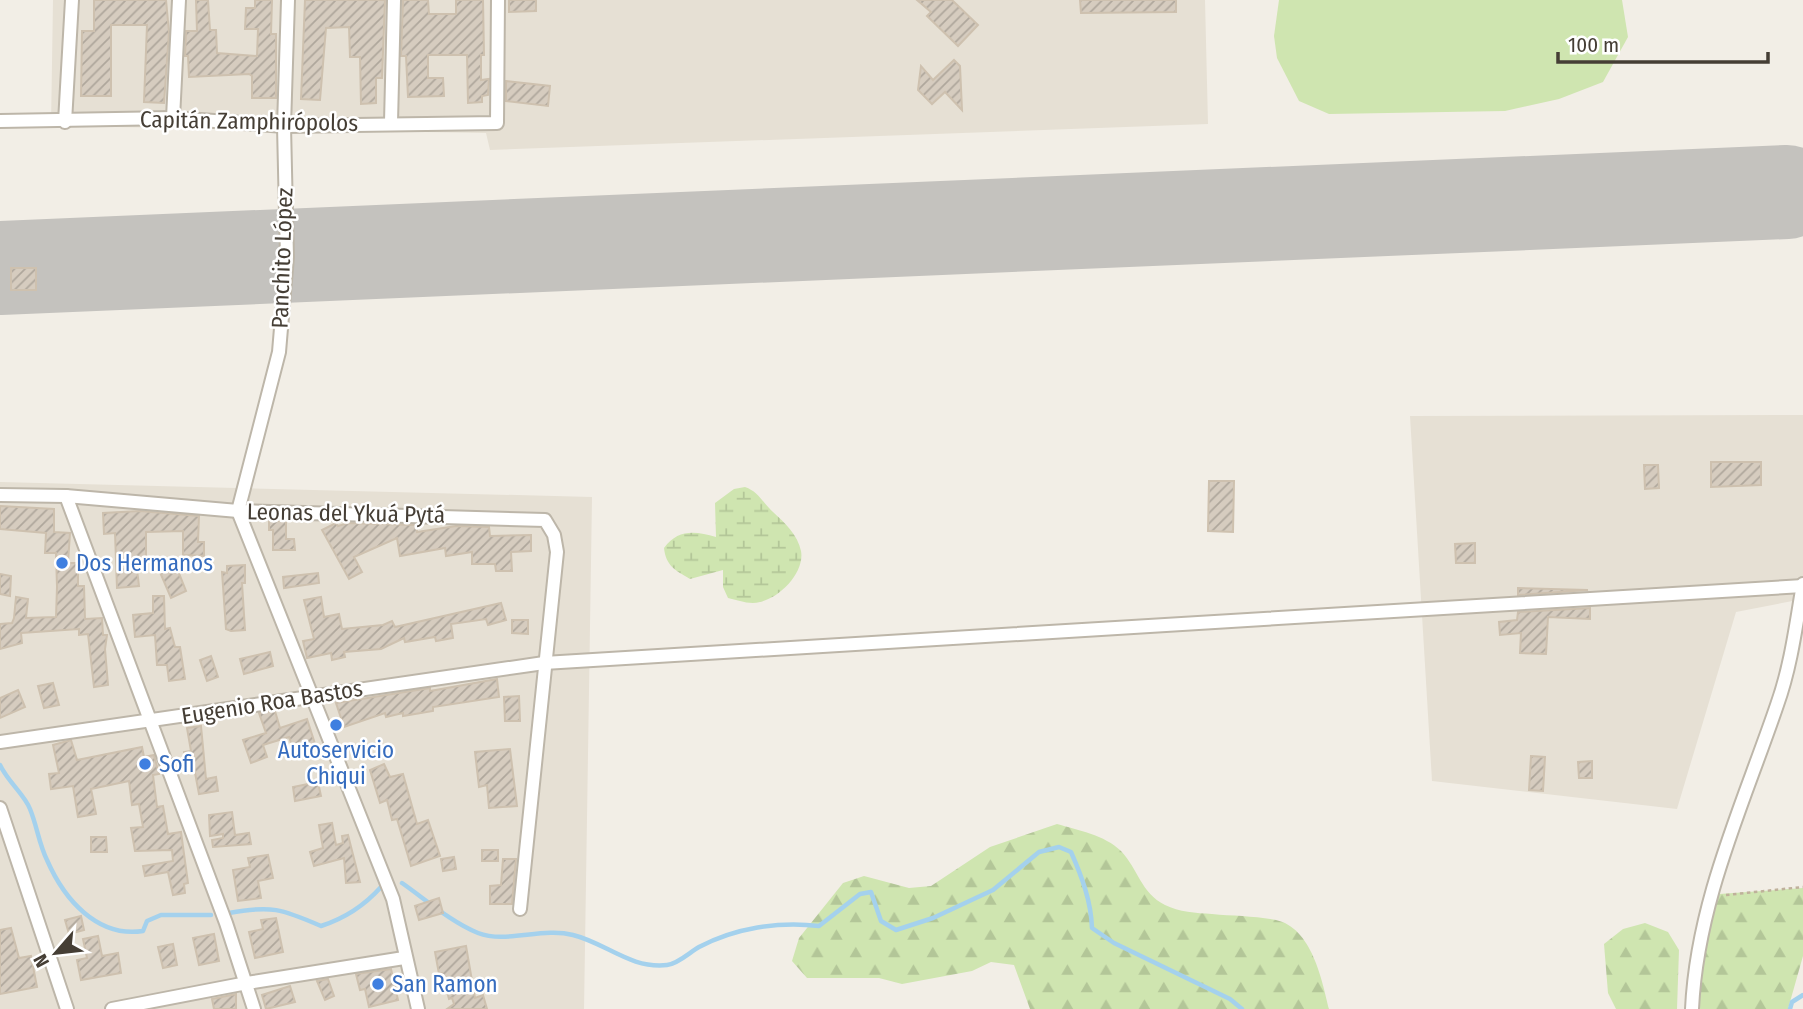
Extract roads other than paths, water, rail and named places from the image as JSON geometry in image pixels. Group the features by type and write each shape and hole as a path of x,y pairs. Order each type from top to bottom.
{"street":[{"path":"65,122 72,0"},
{"path":"173,118 179,0"},
{"name":"Panchito López","path":"237,511 279,352 287,257 284,126 288,0"},
{"path":"391,122 394,0"},
{"name":"Capitán Zamphirópolos","path":"0,121 65,122 173,118 284,126 391,122 497,123 498,0"},
{"name":"Leonas del Ykuá Pytá","path":"0,495 66,496 237,511 545,520 554,535 557,552 544,663"},
{"path":"66,496 247,983 254,1009"},
{"path":"237,511 393,899 404,958 418,1009"},
{"path":"1692,1009 1697,955 1712,894 1738,807 1778,705 1792,654 1803,585"},
{"name":"Eugenio Roa Bastos","path":"0,742 544,663 1803,585"},
{"path":"520,909 544,663"},
{"path":"0,808 67,1009"},
{"path":"113,1009 247,983 404,958"}],"waterway":[{"path":"0,765 27,804 54,875 84,913 97,922 126,932 143,931 147,921 161,915 211,915"},
{"path":"402,883 448,917 478,933 500,937 549,933 573,935 641,963 667,965 713,940 742,931 788,924 819,926 860,894 871,892 881,921 896,930 933,918 993,890 1039,852 1059,847 1071,852 1075,861 1088,899 1092,928 1114,943 1230,999 1242,1009"},
{"path":"229,913 256,909 276,910 321,926 354,911 381,887"},
{"path":"1790,1009 1792,1002 1803,995"}],"place":[{"name":"Dos Hermanos","path":"62,563"},
{"name":"Autoservicio Chiqui","path":"336,725"},
{"name":"Sofi","path":"145,764"},
{"name":"San Ramon","path":"378,984"}]}
